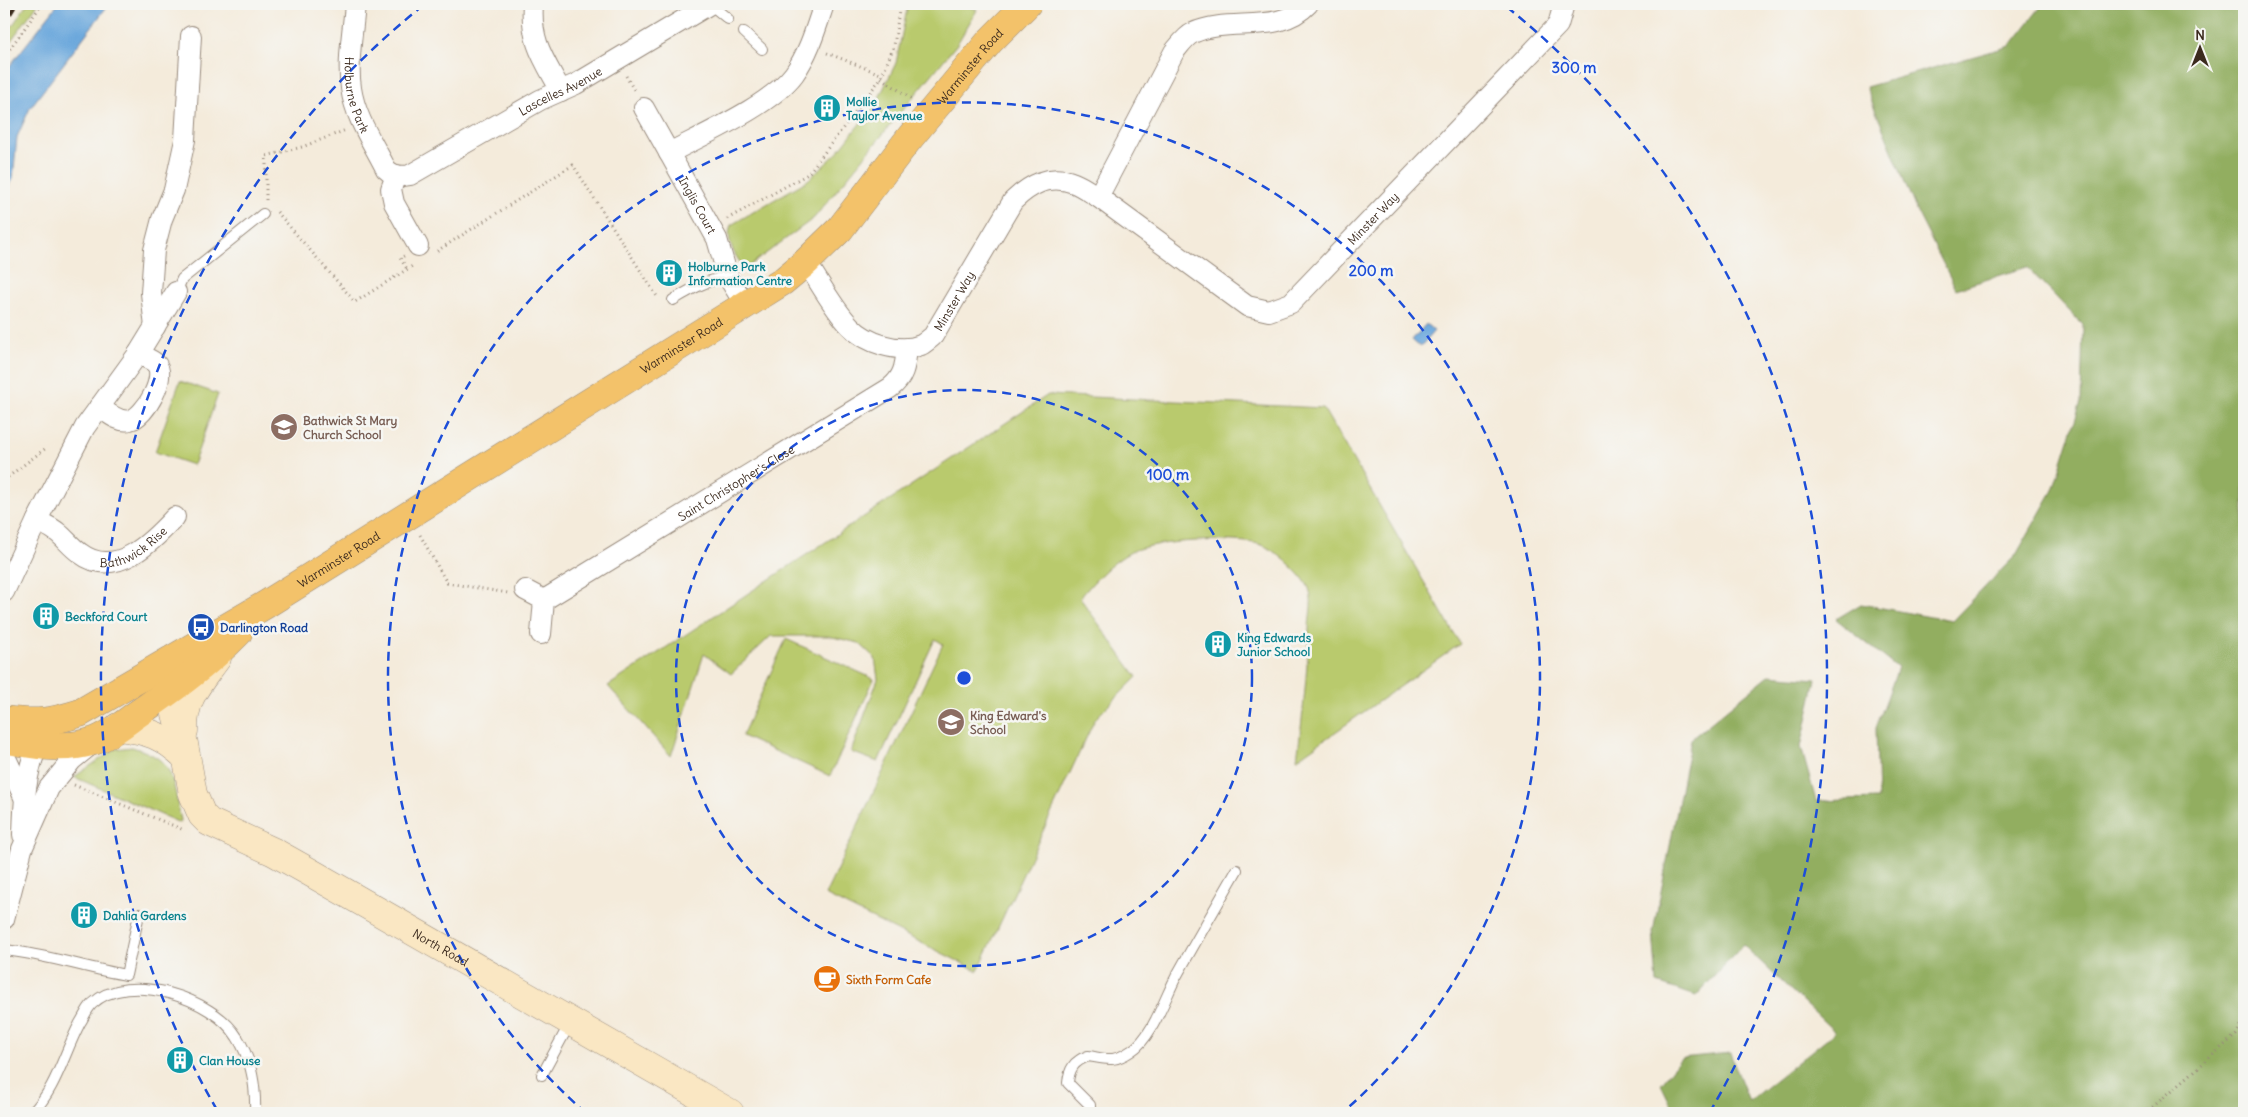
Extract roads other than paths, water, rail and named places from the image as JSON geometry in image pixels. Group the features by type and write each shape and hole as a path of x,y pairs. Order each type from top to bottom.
{"highway":[{"name":"Warminster Road","path":"53,732 265,605 746,306 806,262 840,228 908,140 990,41 1027,4"},
{"name":"Warminster Road","path":"53,732 68,746 107,734 175,692 225,647 265,605"},
{"path":"175,692 176,661 182,653"},
{"name":"Warminster Road","path":"53,732 81,727 153,684 175,692"},
{"path":"4,721 30,723 53,732"},
{"path":"4,739 53,732"}],"street":[{"name":"Holburne Park","path":"355,4 350,72 351,89 362,123 386,169 390,173 403,175"},
{"path":"533,4 532,28 536,44 561,91"},
{"name":"Lascelles Avenue","path":"403,175 540,100 561,91 710,4"},
{"path":"669,153 762,102 782,88 794,73 809,48 824,4"},
{"path":"1098,197 1174,52 1191,34 1212,26 1278,22 1302,10 1308,4"},
{"name":"Minster Way","path":"907,349 922,344 933,336 1013,201 1028,187 1049,180 1073,182 1098,197 1246,306 1269,312 1291,303 1558,25 1564,4"},
{"path":"155,326 151,293 154,250 162,219 174,190 185,140 191,36"},
{"name":"Inglis Court","path":"644,108 712,228 722,253 728,277 746,306"},
{"path":"403,175 391,190 394,203 422,255"},
{"path":"806,262 850,326 861,335 891,347 907,349"},
{"path":"4,592 37,520 85,427 138,354 176,292"},
{"name":"Saint Christopher's Close","path":"544,600 890,388 899,381 904,371 907,349"},
{"path":"99,407 118,420 130,420 140,415 160,382 160,372 156,363 138,354"},
{"name":"Bathwick Rise","path":"37,520 58,532 79,553 98,562 108,562 120,561 133,555 155,539 175,517"},
{"path":"525,590 544,600 541,634"},
{"name":"North Road","path":"175,692 196,804 209,822 274,852 730,1113"},
{"path":"52,783 107,734 138,729 155,734 185,751"},
{"path":"4,919 22,849 52,783 53,732"},
{"path":"22,849 25,799 32,759 53,732"},
{"path":"4,754 25,799"}],"lane":[{"path":"710,4 728,19"},
{"path":"744,32 762,49"},
{"path":"176,292 182,279 263,214"},
{"path":"673,300 698,286 719,278 728,277"},
{"path":"1090,1113 1090,1105 1068,1083 1073,1065 1088,1056 1107,1060 1116,1059 1133,1051 1144,1041 1176,978 1237,870"},
{"path":"4,950 21,952 99,971 126,975 139,914"},
{"path":"32,1113 45,1098 70,1042 90,1005 106,993 122,989 148,989 189,999 214,1013 236,1034 249,1057 254,1082 255,1113"},
{"path":"542,1075 570,1022"}],"water":[{"path":"58,4 109,4 30,108 17,137 13,179 4,195 4,73"},
{"path":"1426,324 1434,331 1420,347 1412,340"}],"railway":[{"path":"4,24 16,4"}],"place":[{"name":"Mollie Taylor Avenue","path":"827,108"},
{"name":"Holburne Park Information Centre","path":"669,273"},
{"name":"Bathwick St Mary Church School","path":"284,427"},
{"name":"Beckford Court","path":"46,616"},
{"name":"Darlington Road","path":"201,627"},
{"name":"King Edwards Junior School","path":"1218,644"},
{"name":"King Edward's School","path":"951,722"},
{"name":"Dahlia Gardens","path":"84,915"},
{"name":"Sixth Form Cafe","path":"827,979"},
{"name":"Clan House","path":"180,1060"}]}
